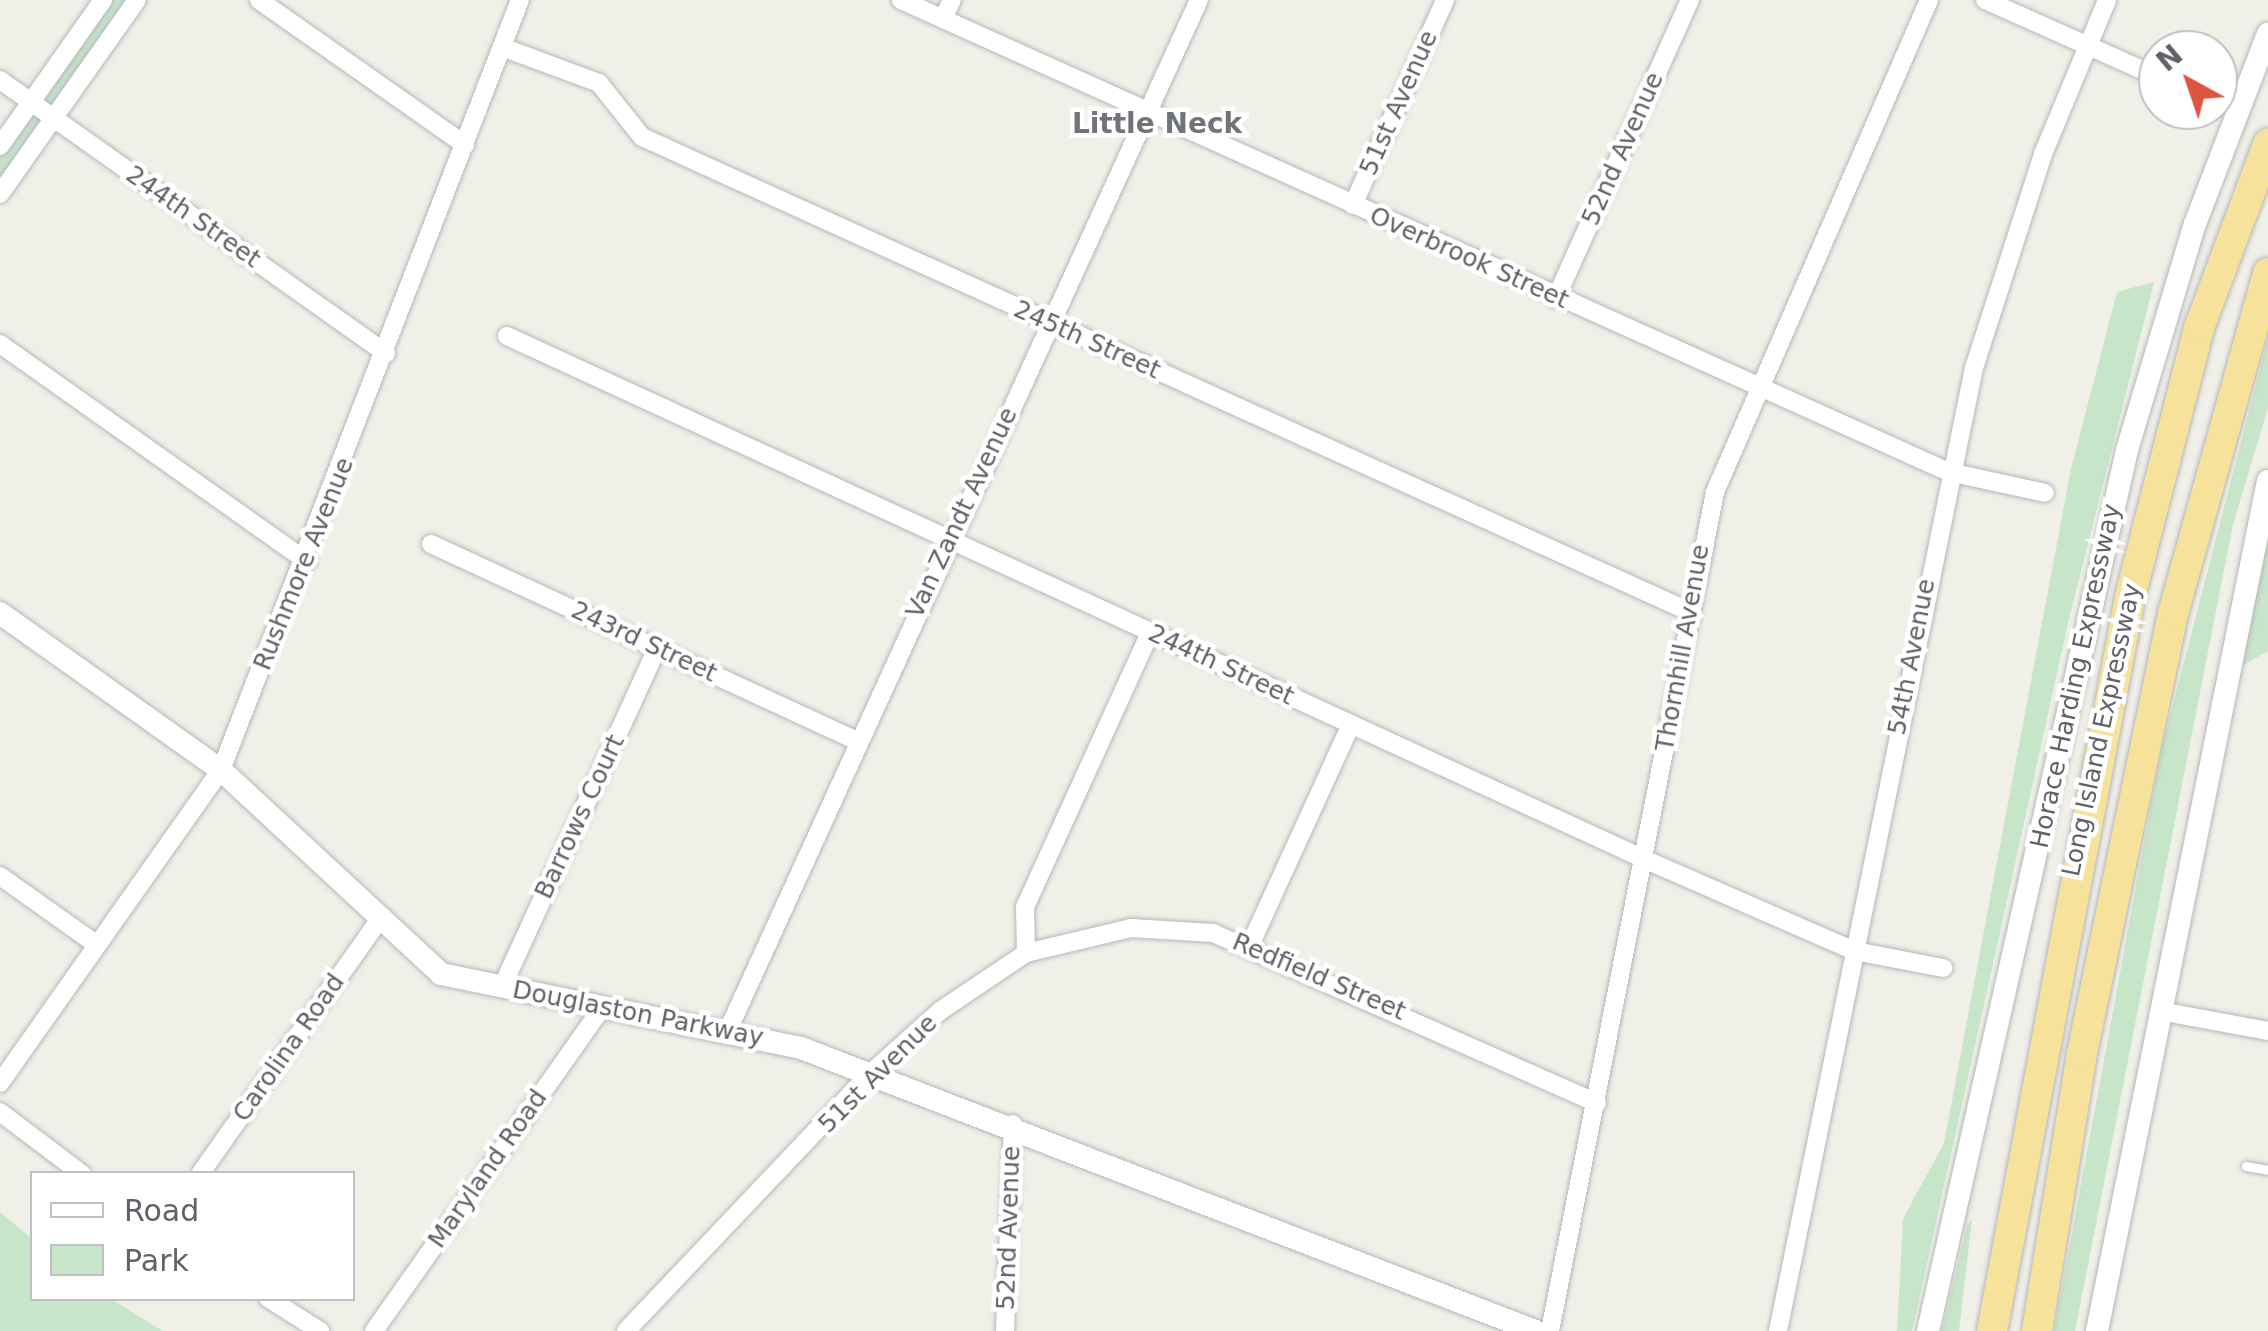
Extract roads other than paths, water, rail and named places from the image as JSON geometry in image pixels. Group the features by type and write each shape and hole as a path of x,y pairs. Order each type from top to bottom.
{"highway":[{"name":"Long Island Expressway","path":"1992,1331 2130,597 2199,328 2268,144"},
{"name":"Long Island Expressway","path":"2037,1331 2145,742 2206,471 2268,273"}],"main road":[{"name":"Horace Harding Expressway","path":"1928,1331 2127,450 2194,224 2268,34"},
{"path":"2096,1331 2268,481"},
{"name":"Douglaston Parkway","path":"0,613 221,770 429,968 502,986 728,1028 871,1073 1014,1124 1535,1331"}],"street":[{"path":"0,146 103,0"},
{"path":"0,194 138,0"},
{"path":"259,0 465,145"},
{"name":"Rushmore Avenue","path":"0,1083 221,770 307,561 520,0"},
{"name":"Overbrook Street","path":"900,0 1949,472 2045,493"},
{"path":"943,20 952,0"},
{"name":"Van Zandt Avenue","path":"728,1028 856,740 1052,324 1198,0"},
{"name":"51st Avenue","path":"1352,205 1445,0"},
{"name":"52nd Avenue","path":"1556,298 1690,0"},
{"name":"Thornhill Avenue","path":"1550,1331 1715,492 1756,388 1930,0"},
{"path":"1985,0 2138,68"},
{"name":"54th Avenue","path":"1778,1331 1949,472 2007,261 2086,46 2108,0"},
{"name":"245th Street","path":"502,47 599,84 642,136 1690,612"},
{"name":"244th Street","path":"0,80 386,353"},
{"name":"244th Street","path":"507,336 1644,859 1855,951 1943,968"},
{"path":"0,344 307,561"},
{"name":"243rd Street","path":"431,544 856,740"},
{"path":"1026,953 1025,907 1150,632"},
{"name":"Barrows Court","path":"502,986 657,648"},
{"path":"1252,943 1351,725"},
{"path":"0,876 97,945"},
{"name":"Carolina Road","path":"202,1171 378,922"},
{"name":"Redfield Street","path":"1026,953 1130,928 1252,943 1597,1103"},
{"name":"51st Avenue","path":"626,1331 871,1073 940,1011 1026,953"},
{"name":"Maryland Road","path":"374,1331 603,1006"},
{"path":"2160,1011 2268,1030"},
{"path":"0,1112 78,1171"},
{"name":"52nd Avenue","path":"1006,1331 1014,1124"},
{"path":"273,1301 320,1331"}],"lane":[{"path":"2246,1166 2268,1170"}],"district":[{"name":"Little Neck","path":"1157,124"}]}
